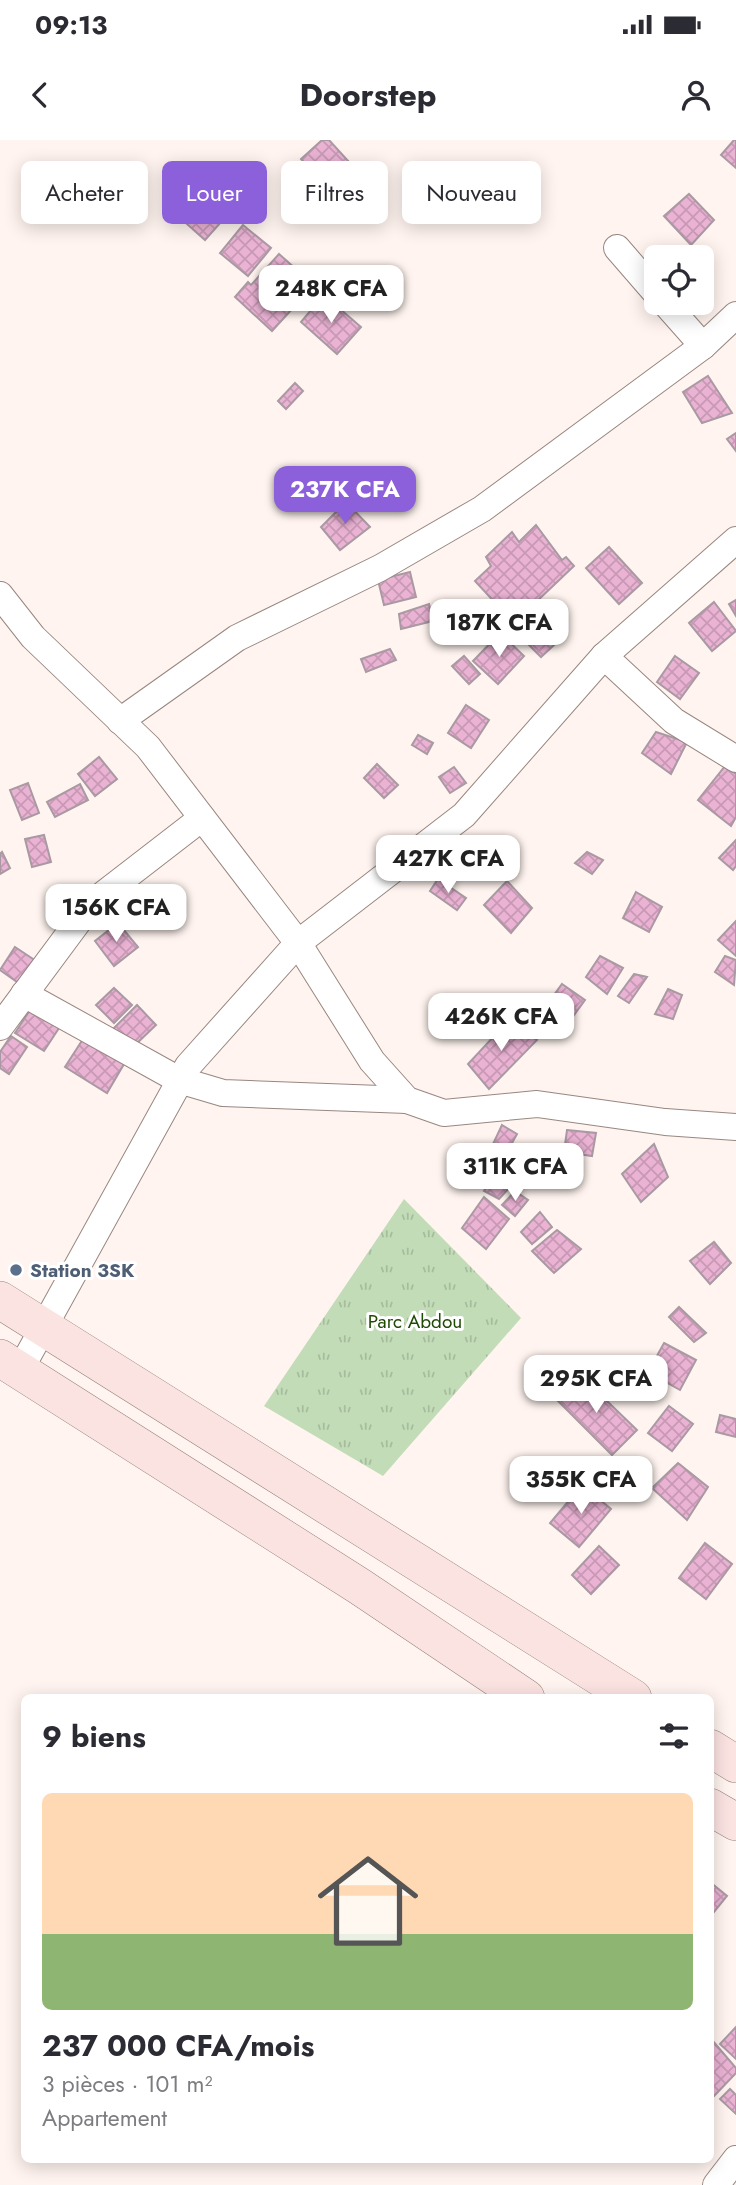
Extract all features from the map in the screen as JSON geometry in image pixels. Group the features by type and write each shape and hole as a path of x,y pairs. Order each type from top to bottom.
{"main road":[{"path":"0,1300 624,1694"},
{"path":"10,1364 359,1586 520,1694"},
{"path":"359,1586 385,1541"},
{"path":"714,1750 736,1764"},
{"path":"714,1809 736,1822"}],"street":[{"path":"617,248 644,279"},
{"path":"676,315 703,346"},
{"path":"120,721 237,638 380,568 482,509 703,346 736,315"},
{"path":"10,1364 46,1328 179,1080 298,943 464,815 604,656 736,540"},
{"path":"0,595 33,637 148,747 298,943 372,1061 407,1100"},
{"path":"604,656 674,721 736,759"},
{"path":"0,1027 93,904 202,818"},
{"path":"24,994 179,1080 223,1093 407,1100 444,1113 537,1104 665,1122 736,1127"},
{"path":"716,2185 736,2159"}],"green space":[{"name":"Parc Abdou","path":"404,1199 521,1318 383,1476 264,1406"}],"building":[{"path":"322,140 329,140 348,161 303,161 301,159"},
{"path":"736,140 736,168 721,155"},
{"path":"689,194 714,220 691,245 664,216"},
{"path":"187,224 219,224 205,240"},
{"path":"243,225 271,248 248,276 220,253"},
{"path":"279,254 314,285 272,331 235,297 248,282 251,285"},
{"path":"324,295 361,327 337,354 301,322"},
{"path":"708,376 732,413 702,423 683,392"},
{"path":"295,383 303,391 286,409 278,401"},
{"path":"736,433 736,451 727,439"},
{"path":"337,470 349,483 325,506 313,494"},
{"path":"346,502 370,527 340,550 321,527"},
{"path":"536,525 562,560 566,557 574,566 514,623 475,581 491,566 486,557 512,532 519,542"},
{"path":"609,547 642,583 619,604 586,568"},
{"path":"410,572 416,597 384,605 378,580"},
{"path":"736,600 736,616 729,604"},
{"path":"714,602 736,631 712,651 689,623"},
{"path":"429,604 433,621 401,629 399,614"},
{"path":"461,604 480,629 459,644 439,619"},
{"path":"541,607 567,633 541,657 516,632"},
{"path":"500,633 524,656 498,684 473,661"},
{"path":"390,649 396,660 366,672 361,659"},
{"path":"464,656 480,674 469,684 452,666"},
{"path":"675,656 699,673 680,699 657,682"},
{"path":"466,705 489,720 471,748 448,733"},
{"path":"656,732 687,742 671,774 642,753"},
{"path":"418,735 433,743 427,754 412,745"},
{"path":"99,757 117,779 95,796 78,774"},
{"path":"377,764 398,785 384,798 364,778"},
{"path":"725,766 736,774 736,817 731,826 698,800"},
{"path":"454,767 466,783 450,793 439,777"},
{"path":"28,783 39,813 22,820 10,790"},
{"path":"80,784 88,800 55,817 47,802"},
{"path":"44,835 51,862 32,867 25,839"},
{"path":"736,840 736,866 733,870 719,858"},
{"path":"2,852 10,868 0,874 0,854"},
{"path":"587,852 603,860 592,874 575,863"},
{"path":"438,879 466,898 457,910 430,891"},
{"path":"507,881 532,908 511,933 484,905"},
{"path":"636,892 662,907 649,932 623,918"},
{"path":"736,921 736,956 718,940"},
{"path":"118,923 138,947 114,966 95,941"},
{"path":"15,947 36,961 20,984 0,970"},
{"path":"600,956 623,968 607,994 586,977"},
{"path":"725,956 736,960 734,985 715,972"},
{"path":"634,974 647,977 629,1003 618,996"},
{"path":"562,984 585,1000 569,1022 546,1006"},
{"path":"114,988 132,1005 114,1023 96,1005"},
{"path":"668,989 682,995 673,1019 655,1014"},
{"path":"137,1005 156,1025 132,1048 113,1029"},
{"path":"32,1007 61,1025 44,1051 15,1033"},
{"path":"509,1020 537,1040 489,1089 468,1064"},
{"path":"11,1036 27,1047 9,1074 0,1068 0,1052"},
{"path":"83,1039 124,1064 107,1093 65,1067"},
{"path":"502,1125 517,1134 507,1152 493,1144"},
{"path":"567,1130 596,1133 592,1156 564,1152"},
{"path":"654,1144 668,1177 641,1202 622,1174"},
{"path":"541,1147 554,1157 537,1179 524,1170"},
{"path":"496,1174 511,1186 499,1199 484,1191"},
{"path":"515,1191 528,1200 515,1216 502,1205"},
{"path":"484,1197 509,1219 486,1249 462,1228"},
{"path":"540,1212 552,1227 532,1244 521,1232"},
{"path":"557,1230 581,1249 554,1273 532,1251"},
{"path":"714,1242 731,1263 710,1284 690,1261"},
{"path":"679,1307 706,1333 694,1342 669,1317"},
{"path":"664,1343 696,1360 680,1390 648,1372"},
{"path":"579,1374 637,1430 612,1455 556,1399"},
{"path":"669,1406 693,1424 672,1451 648,1433"},
{"path":"720,1415 736,1419 736,1437 716,1432"},
{"path":"678,1463 708,1487 687,1520 652,1488"},
{"path":"582,1485 611,1509 579,1547 550,1523"},
{"path":"705,1543 732,1564 706,1599 679,1578"},
{"path":"599,1546 619,1565 591,1594 572,1575"},
{"path":"714,1885 727,1896 714,1912"},
{"path":"736,2027 736,2059 720,2044"},
{"path":"714,2042 736,2068 736,2073 714,2096"},
{"path":"730,2089 736,2095 736,2114 720,2099"}],"place":[{"name":"Station 3SK","path":"16,1270"}]}
